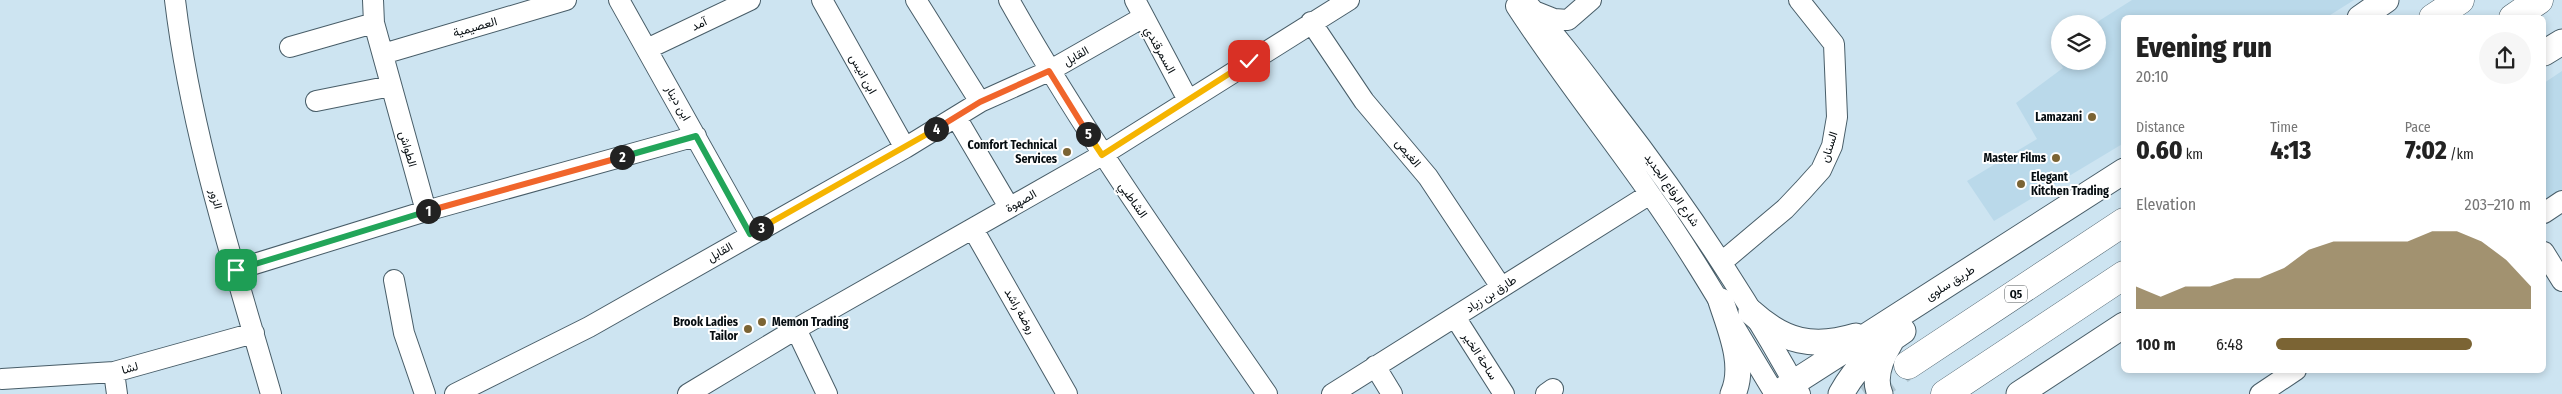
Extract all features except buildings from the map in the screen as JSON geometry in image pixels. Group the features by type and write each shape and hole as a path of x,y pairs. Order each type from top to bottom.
{"highway":[{"path":"2438,15 2460,0"},
{"path":"2516,15 2539,0"},
{"name":"Q5","path":"1908,365 2121,224"},
{"path":"1944,394 2121,277"}],"main road":[{"path":"2364,15 2386,0"},
{"path":"2546,52 2562,42"},
{"name":"طريق سلوى","path":"1884,333 1970,284 1981,264 2121,173"},
{"path":"1721,301 1736,352 1738,372 1733,394"},
{"path":"1751,312 1778,334 1805,342 1826,343 1884,333"},
{"path":"2020,394 2121,327"},
{"path":"1788,392 1884,333"},
{"path":"1841,394 1852,373 1871,354 1884,333"},
{"path":"1880,394 1878,370 1884,353 1884,333"}],"street":[{"name":"الزور","path":"175,0 185,69 200,138 271,394"},
{"name":"الطواش","path":"373,0 374,23 426,211"},
{"name":"العصيمية","path":"383,54 566,0"},
{"name":"ابن دينار","path":"619,0 750,234"},
{"name":"آمد","path":"647,49 750,0"},
{"name":"ابن انيس","path":"822,0 905,148"},
{"path":"916,0 980,102"},
{"name":"الشاطبي","path":"1009,0 1049,71 1102,155 1267,394"},
{"name":"الصهوة","path":"688,394 796,329 1102,155 1311,22 1349,0"},
{"name":"شارع الرفاع الجديد","path":"1512,0 1547,54 1650,194 1721,301 1788,392"},
{"path":"1566,49 1568,20 1591,0"},
{"name":"السنان","path":"1722,262 1785,209 1804,190 1821,170 1832,146 1837,117 1834,44 1798,0"},
{"path":"1529,6 1554,19 1568,20"},
{"name":"شارع الرفاع الجديد","path":"1529,6 1566,49 1668,181 1722,262 1751,312 1788,392"},
{"name":"القابل","path":"455,394 589,327 750,234 905,148 980,102 1049,71 1139,9"},
{"name":"السمرقندي","path":"1139,9 1188,100"},
{"name":"الغيص","path":"1311,22 1364,101 1428,177 1501,287"},
{"path":"290,47 374,23"},
{"path":"316,102 391,86"},
{"path":"956,117 1009,207"},
{"path":"236,270 426,211 696,136"},
{"name":"طارق بن زياد","path":"1332,394 1650,194"},
{"path":"2546,212 2562,201"},
{"name":"روضة راشد","path":"973,229 1067,394"},
{"path":"2546,255 2562,281"},
{"path":"394,280 404,333 425,394"},
{"name":"ساحة الخير","path":"1455,317 1504,394"},
{"path":"796,329 827,394"},
{"name":"لشا","path":"2,379 114,372 254,333"},
{"path":"1375,366 1392,394"},
{"path":"114,372 117,394"},
{"path":"2260,394 2292,373"}],"shaded area":[{"path":"2132,0 2354,0 2330,15 2121,15 2121,145 1994,221 1967,181 2037,139 2016,103 2060,70 2106,70 2106,16"},
{"path":"2562,71 2562,192 2546,202 2546,82"}],"tunnel":[{"path":"1865,394 1908,365"}],"place":[{"name":"Lamazani","path":"2092,117"},
{"name":"Comfort Technical Services","path":"1067,152"},
{"name":"Master Films","path":"2056,158"},
{"name":"Elegant Kitchen Trading","path":"2021,184"},
{"name":"Memon Trading","path":"762,322"},
{"name":"Brook Ladies Tailor","path":"748,329"}],"route":[{"path":"236,270 426,211 696,136 750,234 905,148 980,102 1049,71 1102,155 1249,61"}]}
